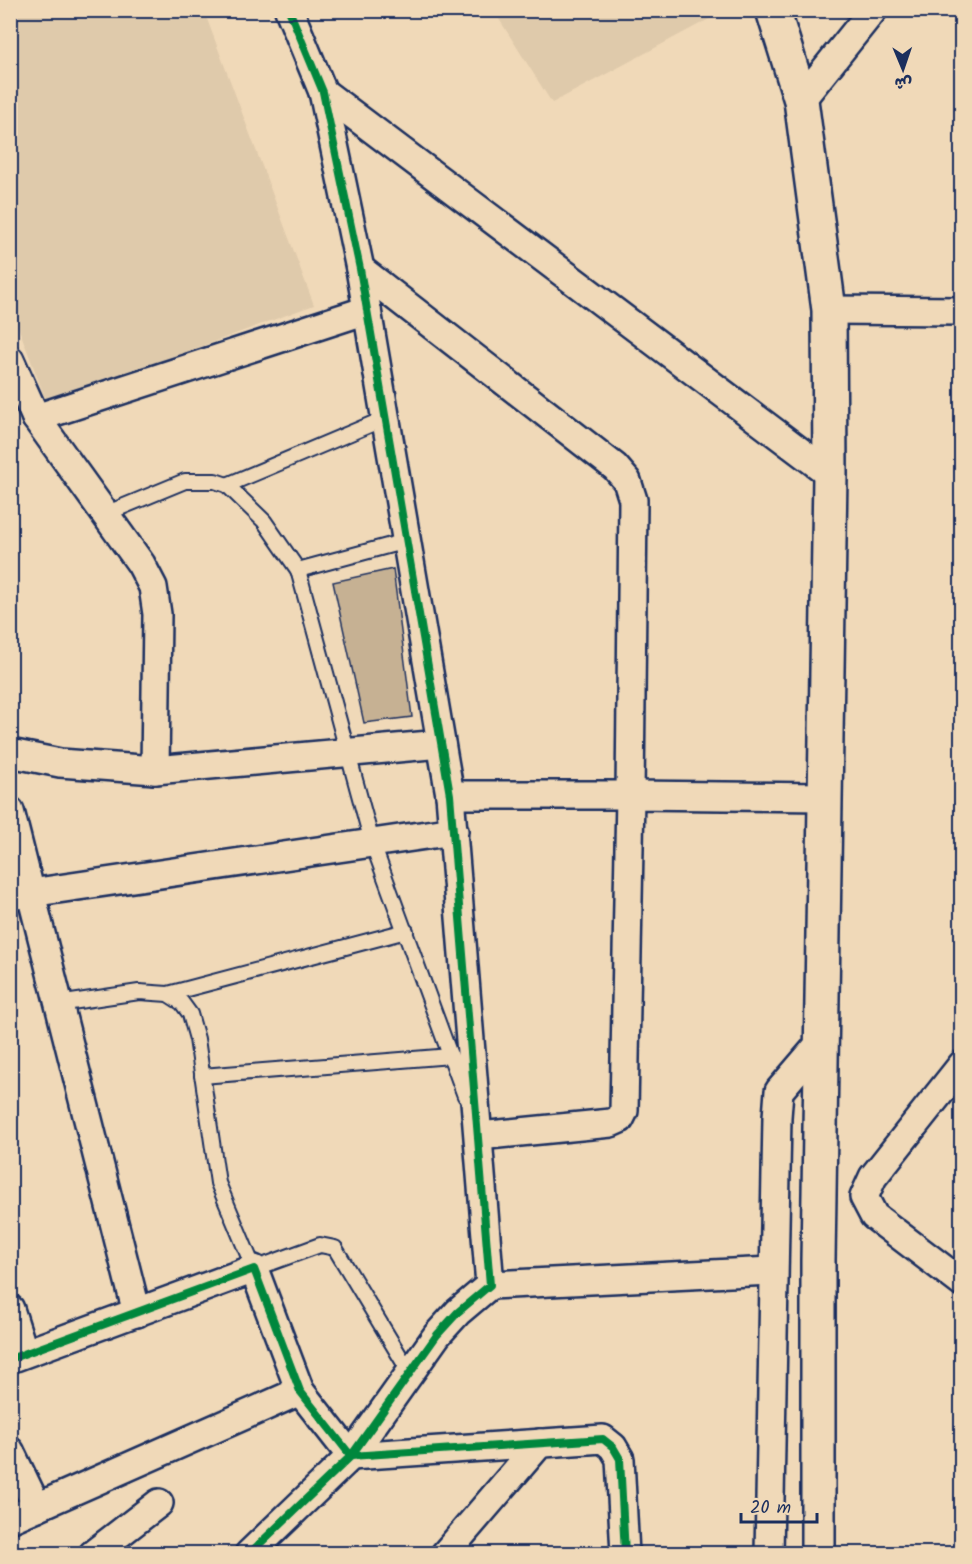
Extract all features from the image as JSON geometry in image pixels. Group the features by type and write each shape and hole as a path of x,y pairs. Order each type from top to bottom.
{"main road":[{"path":"773,10 801,100 829,310 830,474 821,1042 818,1554"}],"street":[{"path":"289,10 323,92 360,269 450,795 490,1285"},
{"path":"801,100 873,10"},
{"path":"323,92 830,474"},
{"path":"360,269 615,467 627,482 633,500 624,1111 620,1119 610,1123 479,1136"},
{"path":"36,418 368,310"},
{"path":"829,310 962,311"},
{"path":"10,360 36,418 141,564 153,587 157,614 154,770"},
{"path":"10,753 60,763 154,770 441,744"},
{"path":"450,795 825,797"},
{"path":"10,811 20,895 58,1004 137,1313"},
{"path":"20,895 453,831"},
{"path":"769,1554 773,1271 779,1091 821,1042"},
{"path":"962,1065 873,1176 864,1197 874,1216 962,1283"},
{"path":"10,1309 17,1356 255,1269 300,1391 351,1456"},
{"path":"249,1554 351,1456 437,1335 458,1312 490,1285 773,1271"},
{"path":"10,1519 300,1391"},
{"path":"351,1456 603,1440 614,1447 620,1459 619,1548"},
{"path":"445,1554 540,1443"},
{"path":"10,1451 37,1506"},
{"path":"93,1554 159,1503"}],"lane":[{"path":"227,485 386,418"},
{"path":"105,514 185,481 202,479 227,485 264,521 298,570 372,842 479,1136"},
{"path":"298,570 406,542"},
{"path":"58,1004 139,992 168,994 406,931"},
{"path":"168,994 182,1003 190,1014 197,1039 218,1182 255,1269 320,1245 335,1248 410,1373"},
{"path":"202,1076 451,1056"}],"shaded area":[{"path":"11,11 204,11 314,305 47,403 11,308"},
{"path":"494,11 724,11 552,103"}],"building":[{"path":"393,569 412,717 364,723 333,582"}],"cycle path":[{"path":"249,1554 351,1456 437,1335 458,1312 490,1285 450,795 360,269 323,92 289,10"},
{"path":"10,1359 254,1269 300,1391 351,1456 603,1439 613,1447 620,1459 625,1554"}]}
